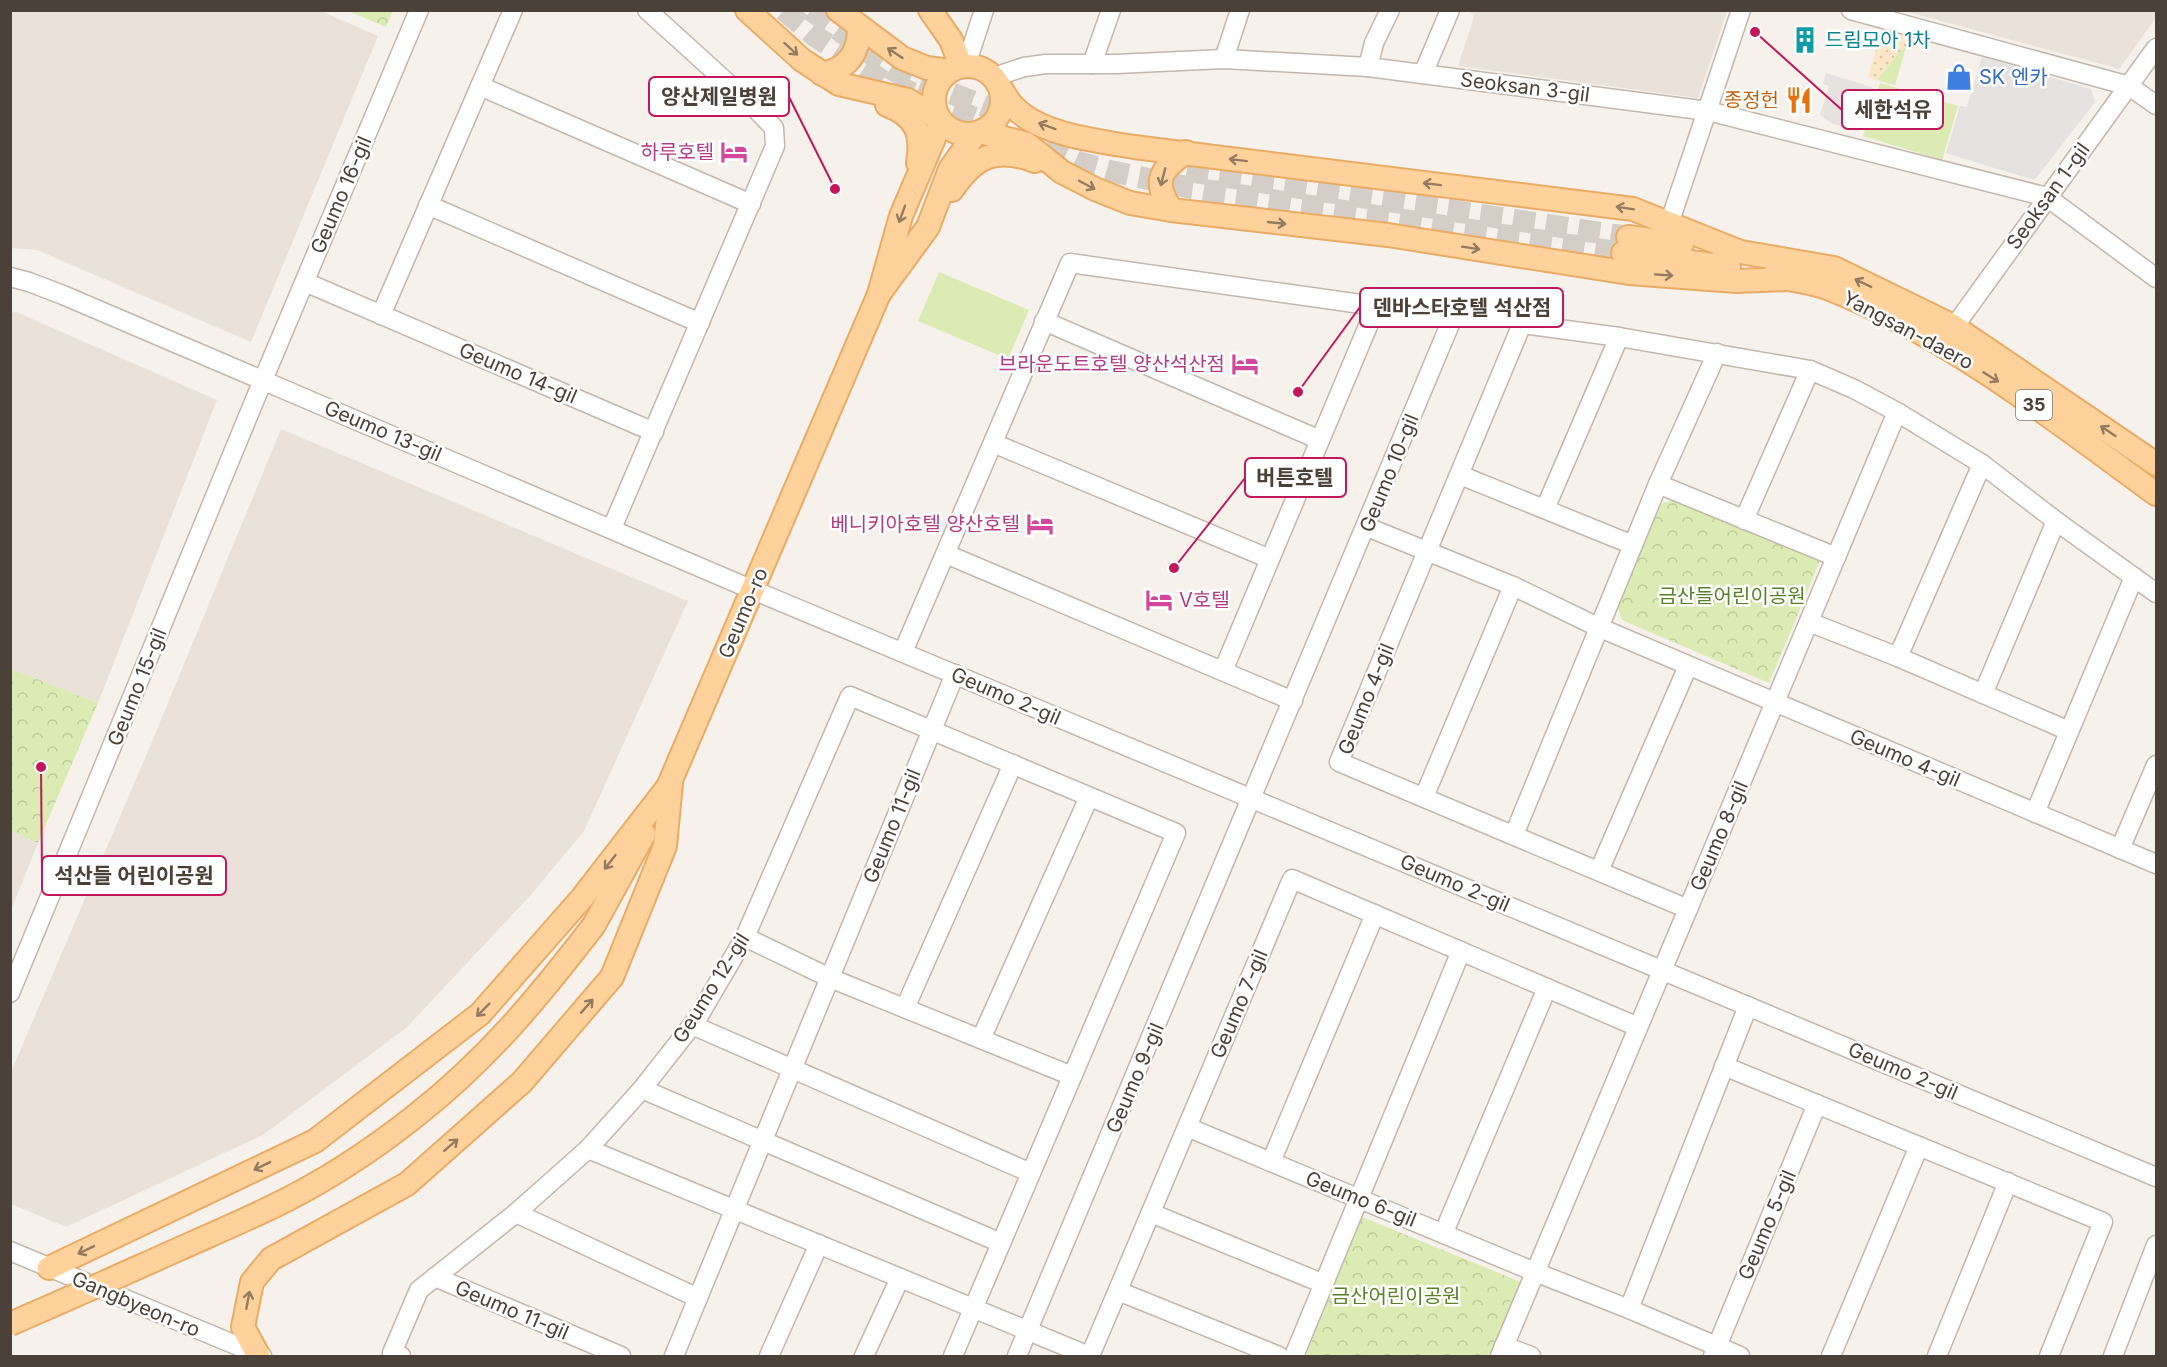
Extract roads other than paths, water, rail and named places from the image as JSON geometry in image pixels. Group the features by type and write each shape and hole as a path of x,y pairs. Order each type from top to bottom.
{"main road":[{"path":"747,10 802,60 865,99 896,108 913,122 918,131 919,142 913,186"},
{"path":"838,10 859,28 914,64 927,68 977,67 997,81 1016,109 1029,119 1082,138 1134,147 1633,209 1738,251"},
{"path":"930,10 951,40 959,67"},
{"path":"831,79 834,72 845,66 852,58 858,43 859,28"},
{"path":"940,121 933,99 936,88 941,78 959,67"},
{"path":"831,79 908,100 956,132 978,133 1027,144 1062,171"},
{"path":"978,133 990,126 1002,107 1002,96 997,81"},
{"name":"Geumo-ro","path":"10,1324 274,1206 331,1174 377,1144 449,1088 498,1042 543,991 594,924 671,783 879,294 901,216 940,121"},
{"name":"Geumo-ro","path":"879,294 928,227 950,169 978,133"},
{"path":"1171,210 1161,190 1160,181 1167,165 1186,152"},
{"path":"928,227 969,167 978,160 1009,154 1028,158 1062,171 1095,189 1130,203 1171,210 1388,236 1629,273 1736,281 1788,279"},
{"name":"Yangsan-daero","path":"2157,464 1953,326 1834,268 1738,251 1625,245 1829,288 1905,325 2007,386 2157,494"},
{"path":"49,1268 315,1141 480,1014 582,898 671,783"},
{"path":"260,1356 243,1327 252,1282 271,1259 407,1184 522,1083 612,977 665,846 671,783"}],"street":[{"name":"Geumo 16-gil","path":"263,380 419,10"},
{"path":"381,315 513,10"},
{"path":"612,528 775,146 774,128 647,10"},
{"path":"959,67 984,10"},
{"path":"1092,64 1110,10"},
{"path":"1224,59 1240,10"},
{"path":"1368,67 1374,43 1390,10"},
{"path":"1423,74 1450,10"},
{"path":"1669,224 1741,10"},
{"path":"1851,10 2129,86 2157,105"},
{"name":"Seoksan 1-gil","path":"1942,346 1953,326 2157,48"},
{"name":"Seoksan 3-gil","path":"997,81 1023,67 1046,64 1224,59 1368,67 1707,111 2047,197"},
{"path":"480,86 751,204"},
{"path":"2047,197 2157,278"},
{"path":"428,205 700,322"},
{"name":"Geumo 10-gil","path":"903,652 1070,262 1453,317 1253,799"},
{"name":"Geumo 13-gil","path":"10,277 63,295 753,590"},
{"name":"Geumo 14-gil","path":"304,282 654,432"},
{"path":"1223,671 1376,307"},
{"path":"1044,321 1320,440"},
{"name":"Geumo 4-gil","path":"1688,909 1339,762 1522,324 1717,352 1810,370 1854,389 1897,412 1982,464 2056,521 2157,593"},
{"path":"1545,509 1619,337"},
{"path":"1514,835 1658,484 1717,352"},
{"path":"1744,520 1810,370"},
{"name":"Geumo 15-gil","path":"10,993 263,380"},
{"name":"Geumo 8-gil","path":"1662,970 1897,412"},
{"path":"993,442 1270,559"},
{"path":"1898,657 1982,464"},
{"path":"1460,475 1633,544"},
{"path":"1658,484 1836,557"},
{"path":"1983,694 2056,521"},
{"path":"1367,527 1513,586 1598,627 1775,703"},
{"path":"946,554 1293,701"},
{"path":"2035,813 2134,577"},
{"path":"1424,797 1513,586"},
{"name":"Geumo 2-gil","path":"753,590 2157,1176"},
{"path":"1809,622 1898,657 2069,731"},
{"path":"1599,871 1688,666"},
{"name":"Geumo 11-gil","path":"674,1356 955,674"},
{"name":"Geumo 12-gil","path":"400,1356 392,1353 419,1290 516,1213 588,1149 642,1089 692,1025 745,937 850,696 1176,833 953,1356"},
{"name":"Geumo 4-gil","path":"1775,703 2157,864"},
{"path":"905,1008 1013,764"},
{"path":"2120,849 2157,765"},
{"path":"981,1039 1089,796"},
{"name":"Geumo 9-gil","path":"1017,1356 1253,799"},
{"name":"Geumo 7-gil","path":"1089,1356 1292,879 1638,1027"},
{"path":"1271,1162 1375,914"},
{"path":"745,937 830,978 1072,1076"},
{"path":"1294,1356 1461,951"},
{"path":"1531,1356 1502,1351 1662,970"},
{"path":"1444,1232 1547,988"},
{"path":"1629,1309 1748,1006"},
{"path":"692,1025 1031,1173"},
{"path":"1724,1066 2103,1222 2049,1356"},
{"path":"642,1089 1001,1243"},
{"name":"Geumo 5-gil","path":"1715,1352 1817,1104"},
{"name":"Geumo 6-gil","path":"1187,1127 1444,1232 1535,1272"},
{"path":"1831,1356 1919,1146"},
{"path":"588,1149 1089,1356"},
{"path":"1937,1356 2008,1182"},
{"path":"516,1213 698,1298"},
{"path":"1151,1213 1324,1284"},
{"path":"768,1356 819,1244"},
{"path":"2113,1356 2157,1245"},
{"name":"Gangbyeon-ro","path":"10,1251 260,1356"},
{"path":"1535,1272 1629,1309 1715,1352 1740,1356"},
{"name":"Geumo 11-gil","path":"435,1277 621,1356"},
{"path":"864,1356 900,1278"},
{"path":"1118,1290 1279,1356"}],"tunnel":[{"path":"784,10 815,36 883,81 1047,147 1078,162 1192,188 1623,253"},
{"path":"811,10 895,71 994,110"},
{"path":"1154,166 1628,237"}],"place":[{"name":"세한석유","path":"1755,32"},
{"name":"드림모아 1차","path":"1805,40"},
{"name":"SK 엔카","path":"1959,77"},
{"name":"종정헌","path":"1799,100"},
{"name":"하루호텔","path":"734,152"},
{"name":"양산제일병원","path":"835,189"},
{"name":"브라운도트호텔 양산석산점","path":"1245,364"},
{"name":"덴바스타호텔 석산점","path":"1298,392"},
{"name":"베니키아호텔 양산호텔","path":"1040,524"},
{"name":"버튼호텔","path":"1174,568"},
{"name":"V호텔","path":"1159,600"},
{"name":"석산들 어린이공원","path":"41,767"}],"park label":[{"name":"금산들어린이공원","path":"1732,596"},
{"name":"금산어린이공원","path":"1396,1296"}]}
